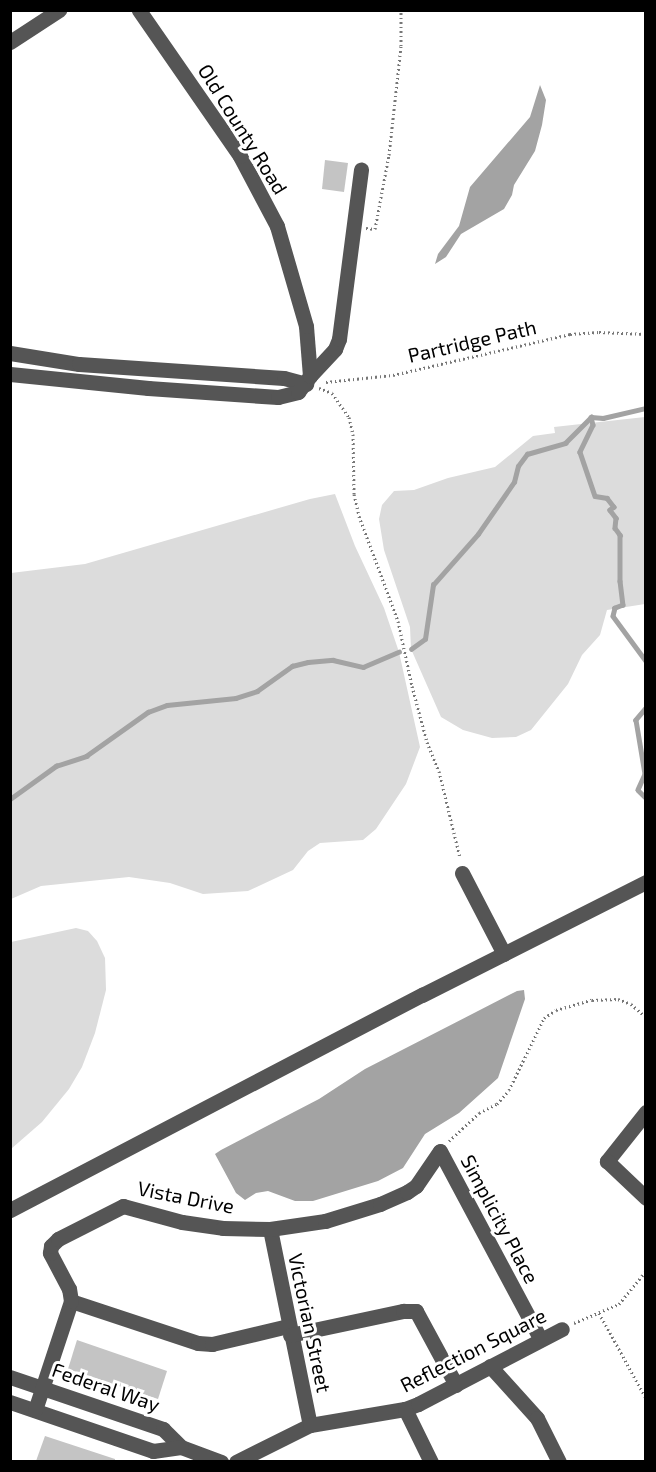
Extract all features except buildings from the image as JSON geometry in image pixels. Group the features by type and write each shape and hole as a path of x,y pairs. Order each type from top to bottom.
{"street":[{"path":"10,42 59,10"},
{"name":"Old County Road","path":"140,10 240,156 277,226 306,326 308,380"},
{"path":"10,374 142,388 278,397 298,392 335,350 339,339 361,169"},
{"path":"10,353 79,364 308,380"},
{"path":"142,368 142,388"},
{"path":"462,873 504,954"},
{"path":"10,1210 645,882"},
{"path":"645,1112 607,1161 645,1198"},
{"name":"Vista Drive","path":"71,1301 69,1289 52,1259 51,1246 65,1235 119,1207 128,1206 182,1221 223,1228 270,1229 342,1217 407,1192 416,1186 440,1150"},
{"name":"Simplicity Place","path":"440,1150 540,1338"},
{"name":"Victorian Street","path":"270,1229 310,1425"},
{"path":"34,1410 71,1301 198,1343 212,1344 403,1311 416,1311 456,1386"},
{"name":"Reflection Square","path":"236,1461 310,1425 405,1409 456,1386 540,1338 562,1329"},
{"path":"490,1366 537,1418 559,1461"},
{"name":"Federal Way","path":"10,1377 163,1429 181,1447 220,1461"},
{"name":"Federal Way","path":"10,1402 153,1451 181,1447"},
{"path":"405,1409 431,1461"}],"path":[{"path":"354,227 375,229 381,203 398,78 401,10"},
{"name":"Partridge Path","path":"308,380 393,375 570,334 599,332 645,334"},
{"path":"308,380 332,393 349,417 353,434 354,494 359,516 398,621 415,697 448,806 462,873"},
{"path":"440,1150 479,1113 497,1104 509,1090 544,1018 556,1010 592,1000 618,999 632,1004 645,1017"},
{"name":"Reflection Square","path":"562,1329 619,1304 645,1271"},
{"path":"599,1313 645,1398"}],"shaded area":[{"path":"540,85 546,100 535,151 514,185 512,195 504,209 461,234 446,257 435,264 438,254 459,226 470,187 530,117"},
{"path":"645,417 645,604 607,610 600,635 582,655 568,684 531,730 516,737 492,738 463,730 441,717 411,649 410,627 384,550 379,519 382,505 394,491 414,490 448,478 495,467 533,436 555,433 554,427"},
{"path":"335,494 355,546 384,608 399,652 420,747 406,784 376,829 363,840 320,843 308,851 293,870 248,891 203,894 170,883 129,877 41,886 11,899 11,573 85,564 310,499"},
{"path":"76,928 88,931 97,941 105,958 106,990 95,1033 82,1067 69,1089 42,1122 11,1149 11,942"},
{"path":"524,990 525,999 498,1078 459,1113 425,1134 403,1168 378,1181 313,1201 295,1201 268,1191 256,1193 245,1200 236,1193 215,1154 319,1099 365,1069 517,991"}],"waterway":[{"path":"411,649 425,639 433,585 478,534 514,482 518,466 527,454 565,443 591,417 603,418 646,408"},
{"path":"591,417 593,425 580,452 595,496 607,498 614,507 610,510 616,518 615,528 620,535 620,581 623,605 615,608 613,616 646,661"},
{"path":"10,799 56,766 86,756 148,712 167,705 236,698 257,691 292,666 308,662 333,660 363,667 399,652"},
{"path":"646,708 636,720 645,774 638,790 646,798"}]}
